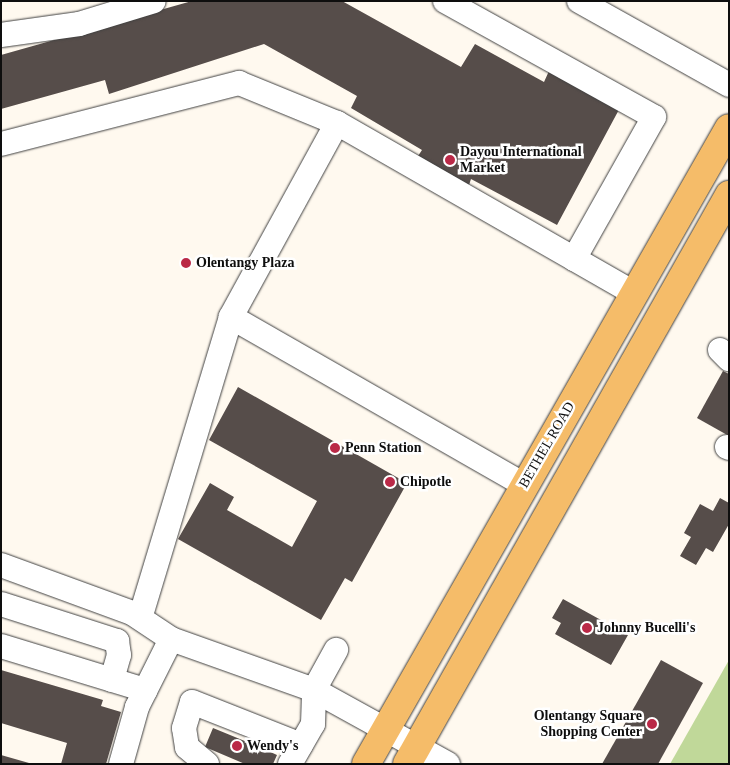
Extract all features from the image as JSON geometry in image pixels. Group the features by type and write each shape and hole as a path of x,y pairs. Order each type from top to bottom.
{"main road":[{"name":"BETHEL ROAD","path":"366,764 548,442 729,128"},
{"path":"412,755 729,195"},
{"path":"548,442 552,474 564,487"},
{"path":"524,485 530,497 538,534"}],"street":[{"path":"1,35 78,24 154,1"},
{"path":"445,1 654,117 574,259"},
{"path":"579,1 729,85"},
{"path":"1,144 238,83 337,123 634,293"},
{"path":"140,618 231,317 337,123"},
{"path":"231,317 524,485"},
{"path":"1,565 140,618 171,638 314,690 385,730 412,755 448,764"},
{"path":"1,604 117,641 119,655 112,680"},
{"path":"121,764 145,690 171,638"},
{"path":"1,646 145,690"},
{"path":"207,764 187,747 184,728 192,702 296,754 313,724 314,690 336,650"}],"green space":[{"path":"729,660 729,764 670,764"}],"building":[{"path":"192,1 342,1 461,67 475,44 544,82 549,71 622,104 557,225 471,179 469,185 418,156 422,150 351,108 357,96 264,44 109,94 105,80 1,109 1,55"},
{"path":"723,371 729,374 729,436 697,418"},
{"path":"238,387 407,483 352,582 345,578 321,620 178,539 210,483 234,497 227,510 292,547 317,501 209,440"},
{"path":"720,498 729,503 729,524 713,552 706,548 696,565 680,556 691,537 684,533 700,504 713,511"},
{"name":"Johnny Bucelli's","path":"563,599 628,635 611,665 555,634 561,623 552,618"},
{"name":"Olentangy Square Shopping Center","path":"661,660 703,683 658,764 602,764"},
{"path":"1,670 103,700 101,706 121,712 106,764 61,764 67,743 1,723"},
{"name":"Wendy's","path":"213,728 252,744 255,738 269,744 266,750 277,755 273,764 245,764 205,747"},
{"path":"1,755 29,763 29,764 1,764"}],"place":[{"name":"Dayou International Market","path":"450,160"},
{"name":"Olentangy Plaza","path":"186,263"},
{"name":"Penn Station","path":"335,448"},
{"name":"Chipotle","path":"390,482"},
{"name":"Johnny Bucelli's","path":"587,628"},
{"name":"Olentangy Square Shopping Center","path":"652,724"},
{"name":"Wendy's","path":"237,746"}]}
